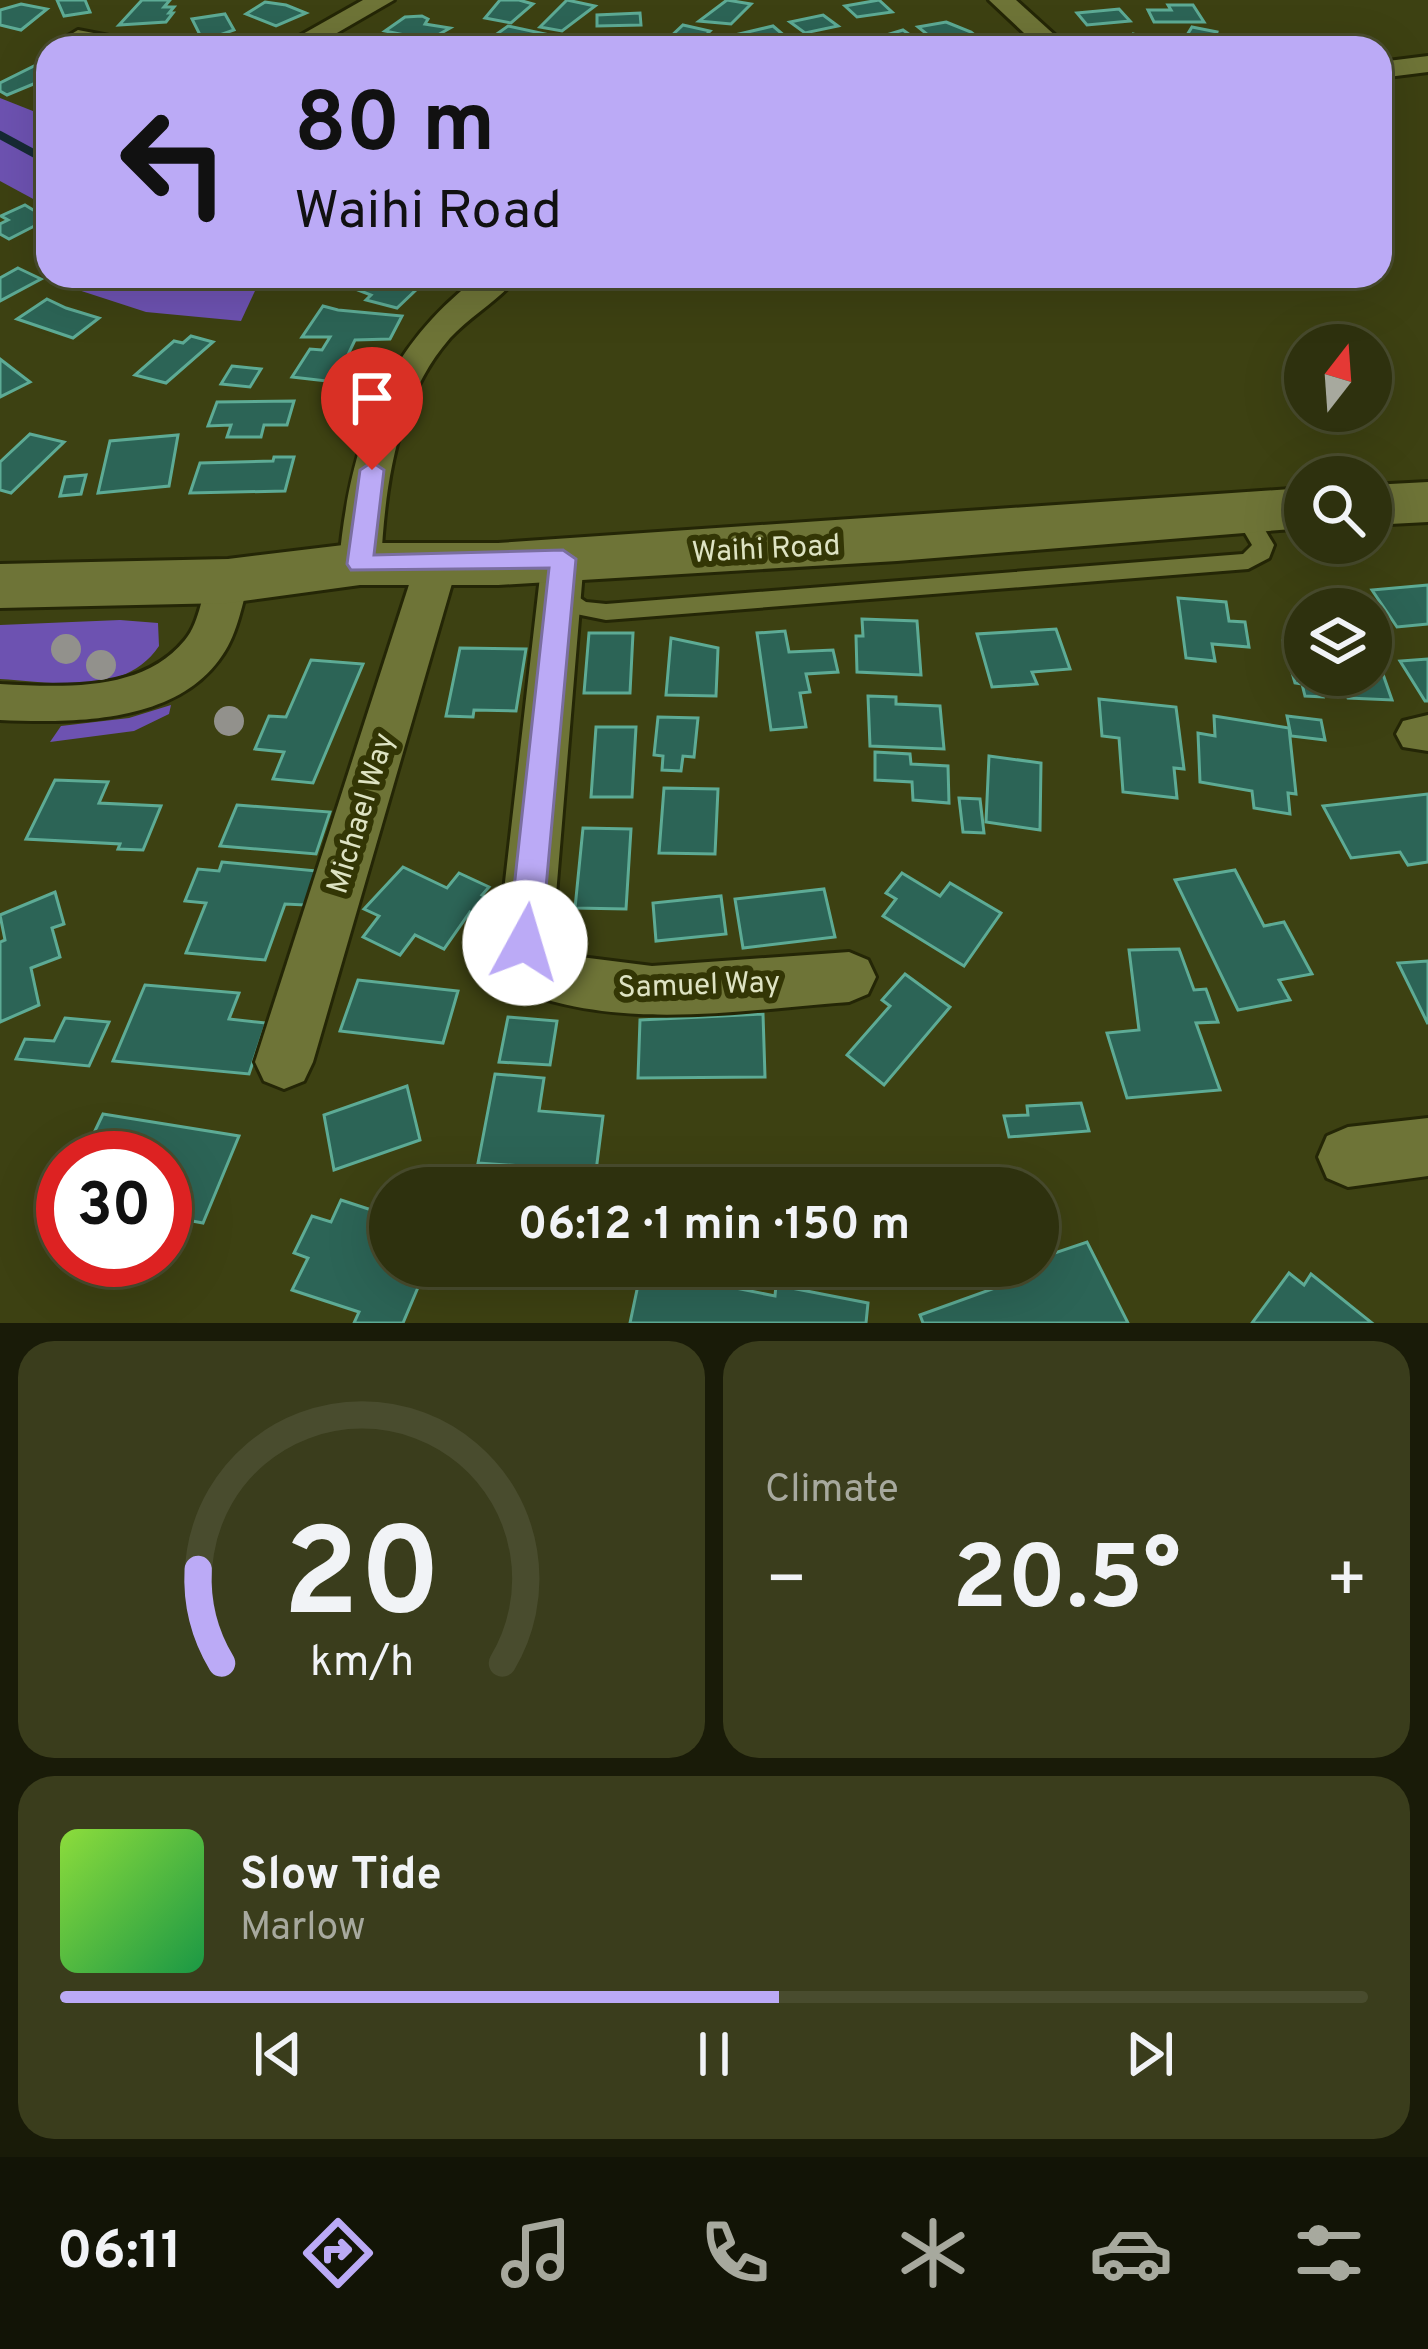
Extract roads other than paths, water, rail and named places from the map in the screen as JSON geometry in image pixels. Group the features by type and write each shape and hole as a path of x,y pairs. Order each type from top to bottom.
{"main road":[{"path":"1392,504 1428,502"},
{"name":"Waihi Road","path":"0,586 228,581 360,564 437,563 561,576 897,540 1284,509"}],"street":[{"path":"314,36 382,0"},
{"path":"1001,0 1042,36"},
{"path":"1392,68 1428,64"},
{"path":"360,564 378,442 400,381 443,323 486,288"},
{"name":"Michael Way","path":"284,1062 437,563"},
{"name":"Samuel Way","path":"561,576 525,943 539,974 570,985 643,990 849,977"},
{"path":"0,702 83,703 143,688 173,674 201,652 212,634 228,581"},
{"path":"1348,1157 1428,1147"}],"waterway":[{"path":"0,135 36,154"}]}
